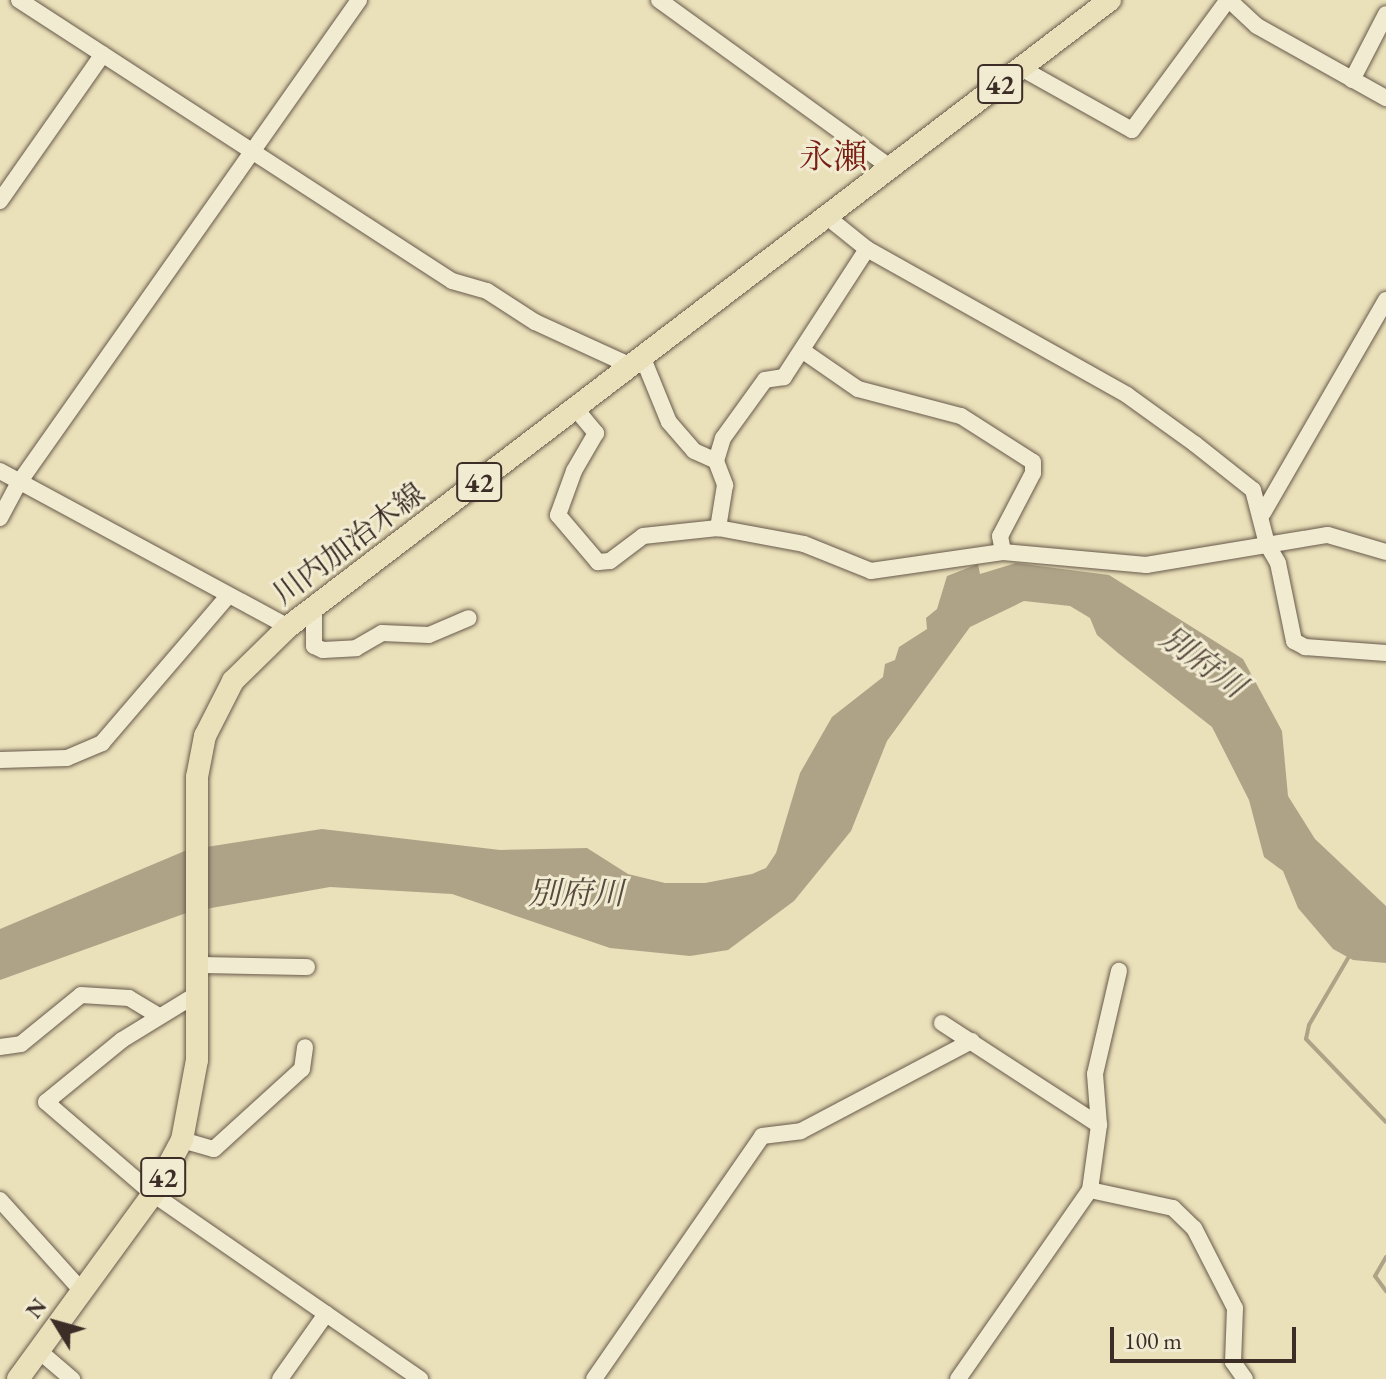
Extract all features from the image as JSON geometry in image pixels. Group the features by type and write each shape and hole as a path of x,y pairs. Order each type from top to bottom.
{"main road":[{"name":"川内加治木線","path":"18,1379 153,1194 182,1140 197,1060 197,777 216,707 254,656 1110,0"}],"street":[{"path":"19,0 452,281 487,291 535,322 636,361 669,422 694,451 716,461"},
{"path":"0,518 18,484 359,0"},
{"path":"659,0 890,167"},
{"path":"1021,68 1132,130 1229,0 1257,26 1386,98"},
{"path":"1352,80 1386,14"},
{"path":"0,201 103,54"},
{"path":"826,216 867,249 1127,395 1253,490 1263,513 1267,544 1278,563 1294,641 1305,647 1386,653"},
{"path":"718,528 725,485 716,461 723,438 765,380 784,377 867,249"},
{"path":"1263,513 1386,300"},
{"path":"803,351 858,389 961,416 1033,462 1033,473 1000,536 1003,552"},
{"path":"575,408 596,433 574,471 558,515 598,562 610,561 643,536 718,528 804,544 871,571 1003,552 1146,565 1328,535 1386,552"},
{"path":"0,471 18,484 288,627"},
{"path":"0,760 67,758 102,743 228,596"},
{"path":"314,607 314,646 323,650 356,648 382,633 429,635 469,618"},
{"path":"198,965 307,967"},
{"path":"958,1379 1090,1190 1099,1125 1095,1074 1119,971"},
{"path":"197,994 159,1016 46,1102 153,1194 420,1379"},
{"path":"0,1047 21,1044 81,995 129,998 159,1016"},
{"path":"942,1023 1099,1125"},
{"path":"594,1379 762,1136 801,1131 972,1041"},
{"path":"182,1140 214,1149 302,1069 305,1047"},
{"path":"1090,1190 1173,1208 1194,1228 1235,1308 1233,1362 1245,1379"},
{"path":"0,1200 82,1291"},
{"path":"280,1379 326,1314"},
{"path":"38,1350 72,1379"}],"water":[{"name":"別府川","path":"1016,563 1109,575 1243,659 1282,731 1288,796 1315,839 1386,906 1386,963 1353,960 1333,949 1298,908 1283,871 1264,857 1249,800 1212,727 1097,635 1090,618 1070,606 1024,601 970,627 887,741 851,831 794,901 728,950 690,956 610,948 452,894 330,887 189,912 0,980 0,929 187,850 322,829 500,850 587,848 628,874 665,883 705,883 752,874 766,868 776,853 800,773 832,717 883,677 885,664 895,660 899,647 927,629 926,618 937,609 947,576 978,564 980,574"}],"waterway":[{"path":"1351,953 1309,1025 1306,1039 1386,1122"},
{"path":"1386,1257 1375,1276 1386,1291"}],"district":[{"name":"永瀬","path":"833,157"}]}
